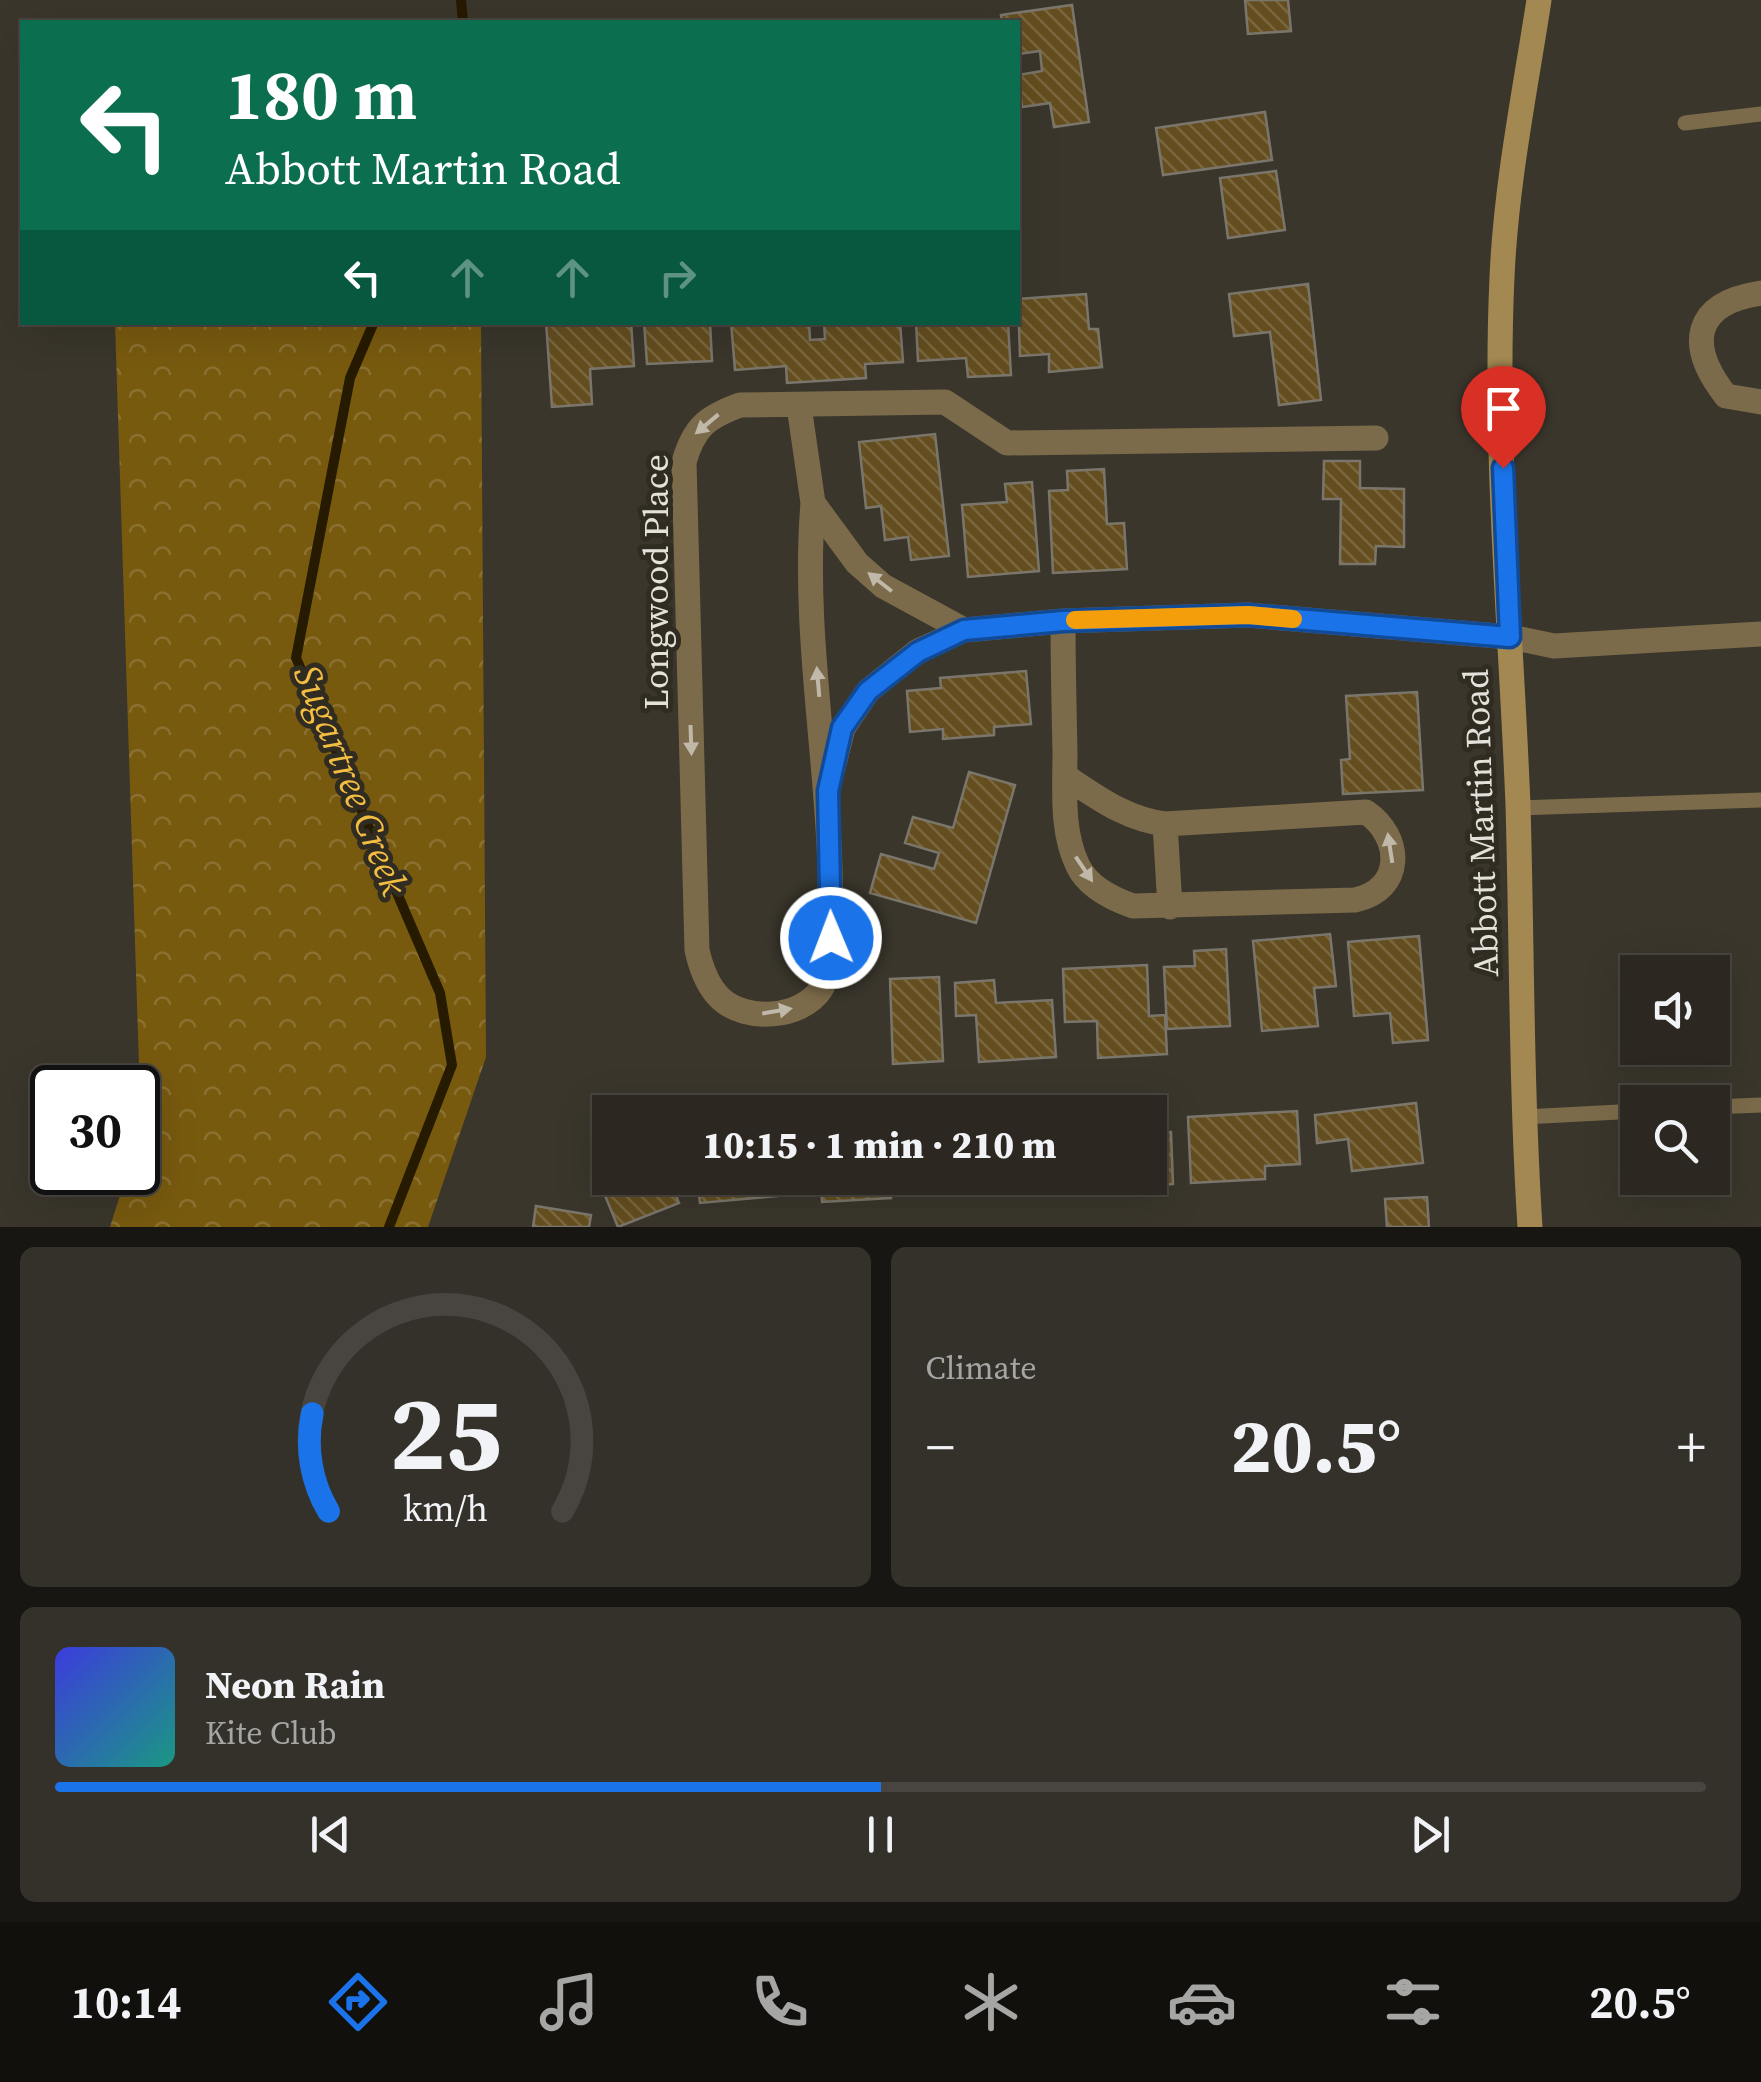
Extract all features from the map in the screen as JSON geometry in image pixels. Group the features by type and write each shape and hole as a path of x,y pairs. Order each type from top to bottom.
{"main road":[{"name":"Abbott Martin Road","path":"1530,1227 1523,1117 1518,808 1501,434 1502,275 1539,0"}],"street":[{"path":"1761,292 1721,303 1702,328 1702,354 1710,375 1726,396 1761,402"},
{"name":"Longwood Place","path":"799,406 813,502 810,539 816,674 828,791 831,938 821,990 786,1012 752,1014 722,1000 702,971 697,950 684,462 691,437 715,414 740,405 945,402 1007,442 1376,438"},
{"path":"813,502 857,563 883,586 964,630"},
{"name":"Longwood Place","path":"828,791 842,728 868,691 918,652 964,630 1063,621 1248,615 1510,637 1554,646 1761,634"},
{"path":"1063,621 1065,776 1066,819 1080,870 1115,900 1133,906 1170,907 1372,897 1392,874 1388,832 1366,812 1165,824 1140,821 1110,807 1065,776"},
{"path":"1165,824 1170,907"}],"lane":[{"path":"1685,122 1761,114"},
{"path":"1518,808 1761,800"},
{"path":"1730,1106 1761,1105"},
{"path":"1523,1117 1620,1112"}],"green space":[{"path":"115,325 481,325 486,1057 428,1227 110,1227 120,1195 160,1195 160,1065 139,1065"}],"building":[{"path":"1245,0 1288,0 1291,31 1248,34"},
{"path":"1072,5 1089,122 1054,127 1050,103 1022,107 1020,75 1042,71 1040,51 1020,54 1020,20 1002,20 1001,15"},
{"path":"1265,112 1272,160 1163,175 1156,128"},
{"path":"1276,171 1285,230 1228,238 1220,178"},
{"path":"1308,284 1321,400 1279,405 1270,332 1234,336 1229,294"},
{"path":"1086,294 1089,329 1098,329 1102,367 1049,372 1049,354 1020,356 1020,299"},
{"path":"546,325 631,325 634,366 590,369 592,404 552,407"},
{"path":"644,325 710,325 712,361 647,364"},
{"path":"731,325 809,325 810,340 825,339 824,325 900,325 903,362 865,364 866,378 787,383 786,366 735,370"},
{"path":"916,325 1008,325 1011,375 968,377 966,358 918,361"},
{"path":"935,434 949,556 911,560 908,537 885,540 881,506 866,508 859,442"},
{"path":"1324,461 1360,461 1360,488 1404,489 1404,547 1376,546 1375,564 1340,564 1341,499 1323,499"},
{"path":"1104,469 1107,524 1124,523 1127,569 1053,573 1049,491 1068,490 1067,471"},
{"path":"1032,482 1039,571 968,577 962,505 1007,502 1005,484"},
{"path":"1026,671 1031,724 994,727 994,735 943,739 943,729 910,732 907,691 941,688 940,678"},
{"path":"1417,692 1423,790 1343,794 1341,760 1350,759 1346,696"},
{"path":"969,772 1015,785 976,923 870,893 881,854 934,869 939,853 905,843 913,817 953,828"},
{"path":"1330,934 1336,986 1314,988 1318,1026 1262,1031 1253,941"},
{"path":"1419,936 1428,1040 1393,1043 1390,1013 1354,1016 1348,942"},
{"path":"1226,949 1230,1026 1167,1029 1164,967 1195,966 1194,951"},
{"path":"1147,965 1149,1016 1165,1015 1167,1054 1098,1058 1097,1021 1065,1022 1063,969"},
{"path":"939,977 943,1061 893,1064 890,979"},
{"path":"994,980 996,1003 1052,1000 1056,1057 979,1062 976,1015 956,1016 955,983"},
{"path":"1416,1103 1423,1163 1352,1171 1348,1139 1317,1143 1315,1115"},
{"path":"1297,1111 1300,1164 1265,1166 1265,1179 1191,1183 1188,1117"},
{"path":"1167,1132 1171,1132 1173,1184 1167,1184"},
{"path":"605,1195 676,1195 679,1203 618,1227"},
{"path":"699,1195 777,1196 700,1203"},
{"path":"822,1195 891,1195 891,1198 822,1202"},
{"path":"1427,1197 1429,1227 1387,1227 1385,1199"},
{"path":"536,1206 591,1215 589,1227 533,1227"}],"waterway":[{"name":"Sugartree Creek","path":"461,0 463,20"},
{"name":"Sugartree Creek","path":"373,325 350,378 296,658 440,993 452,1065 389,1227"}],"slow traffic":[{"path":"1075,620 1248,615 1293,619"}],"route":[{"path":"831,938 828,791 842,728 868,691 918,652 964,630 1063,621 1248,615 1510,637 1503,468"}]}
